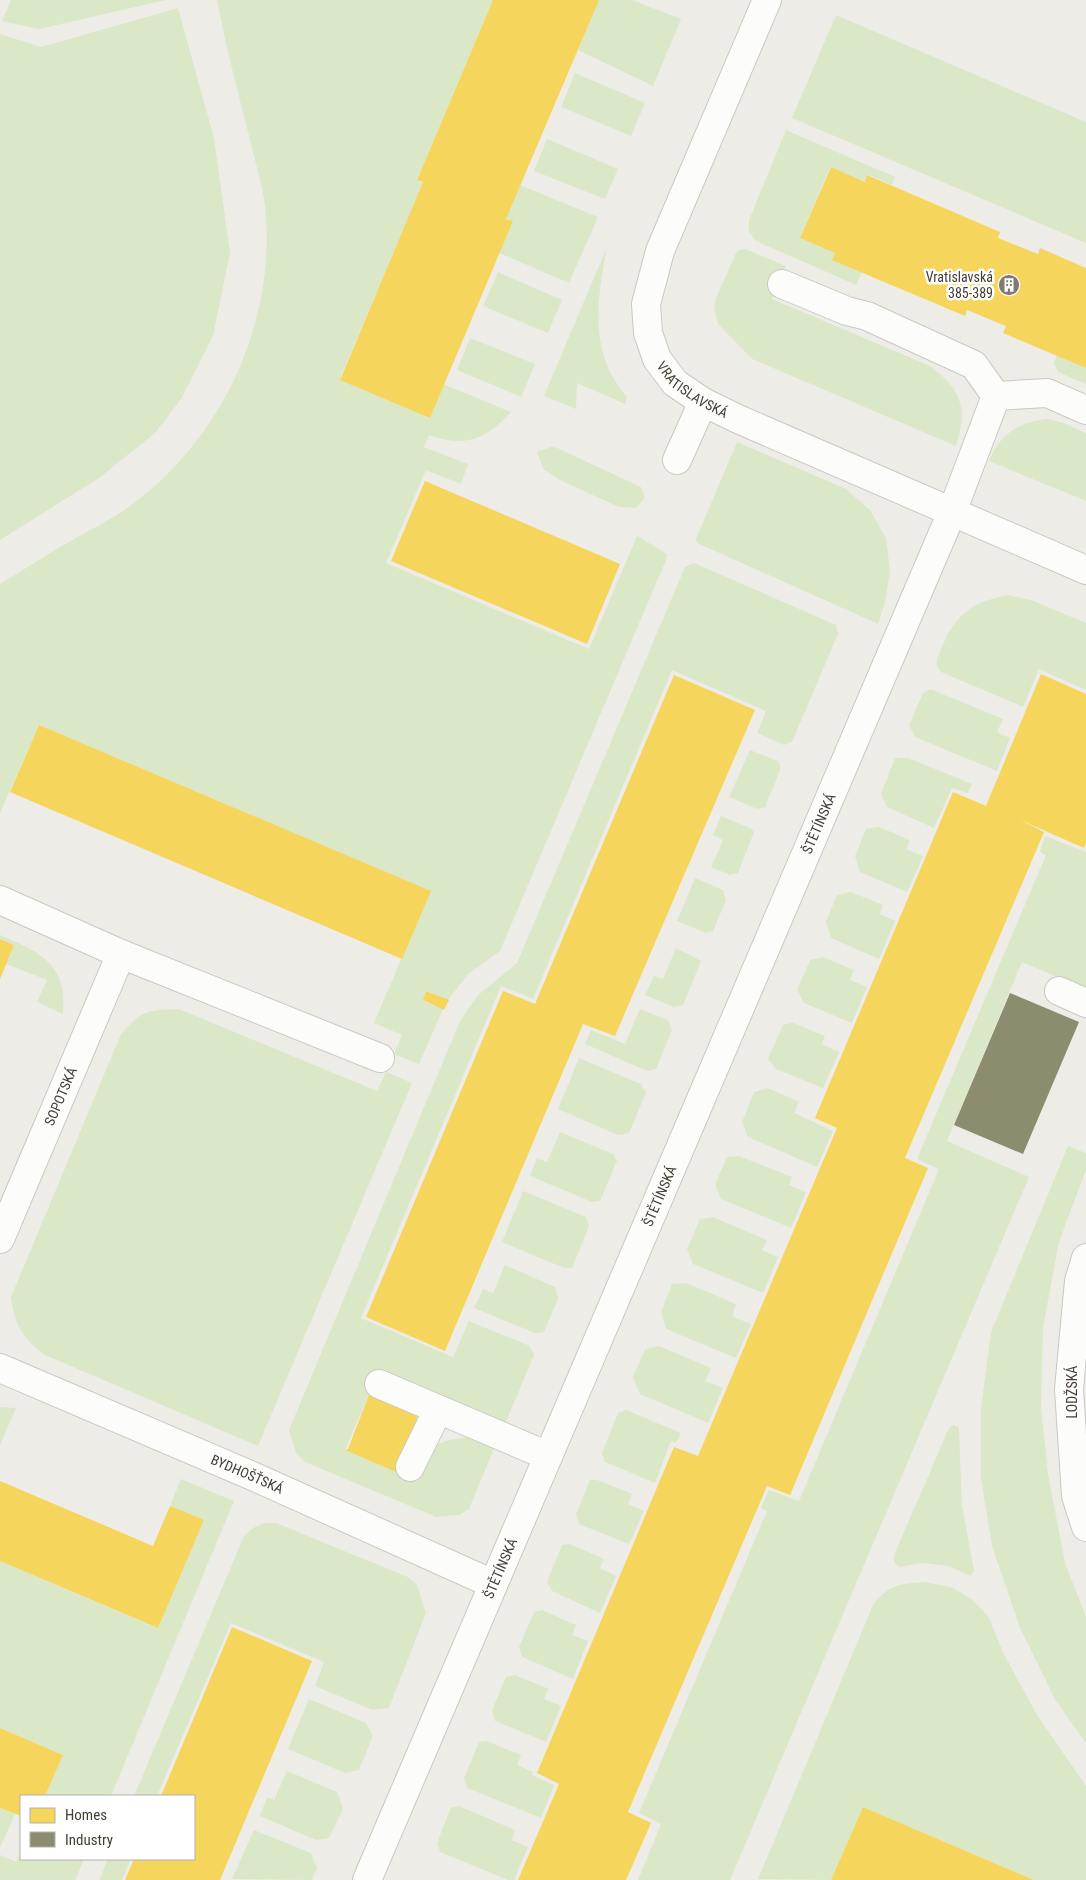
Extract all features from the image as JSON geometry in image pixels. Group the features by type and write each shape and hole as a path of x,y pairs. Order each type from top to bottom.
{"street":[{"name":"VRATISLAVSKÁ","path":"767,0 660,251 646,304 648,333 657,359 675,384 703,402 1086,570"},
{"path":"782,284 847,311 867,316 974,365 996,396 1048,393 1086,410"},
{"name":"ŠTĚTÍNSKÁ","path":"366,1880 952,512 996,396"},
{"path":"677,460 703,402"},
{"path":"0,900 121,954 380,1058"},
{"name":"SOPOTSKÁ","path":"0,1239 121,954"},
{"path":"1059,991 1086,1002"},
{"name":"LODŽSKÁ","path":"1086,1258 1079,1281 1069,1390 1076,1496 1086,1527"},
{"name":"BYDHOŠŤSKÁ","path":"0,1368 257,1478 493,1584"},
{"path":"379,1384 548,1456"},
{"path":"410,1467 438,1410"}],"green space":[{"path":"11,0 166,0 39,29 2,21"},
{"path":"217,0 493,0 417,180 423,183 340,378 429,416 443,384 511,412 493,429 474,439 453,441 429,435 424,447 468,464 461,484 426,470 386,563 589,649 637,536 667,554 500,951 468,974 448,1000 427,991 423,1001 443,1009 419,1064 394,1054 402,1035 374,1023 430,891 39,725 0,813 0,584 117,515 158,483 189,450 215,414 237,374 253,332 263,288 267,244 264,199"},
{"path":"598,0 632,0 681,19 653,86 578,50"},
{"path":"178,8 214,138 230,253 213,336 181,399 155,433 99,478 0,540 0,34 41,47"},
{"path":"836,15 1086,122 1086,243 792,118"},
{"path":"575,73 645,103 631,136 561,107"},
{"path":"786,130 895,177 892,185 869,175 866,182 830,167 800,238 836,253 833,260 862,272 856,285 756,241 749,231 749,220"},
{"path":"547,139 618,169 605,199 534,171"},
{"path":"520,185 598,217 569,283 499,253 512,221 506,218"},
{"path":"607,247 600,287 599,325 601,344 606,362 615,380 627,397 625,404 577,383 576,409 544,396"},
{"path":"745,249 786,266 772,299 930,366 941,375 949,383 960,401 962,421 956,446 752,359 718,324 714,307 734,257 738,250"},
{"path":"498,272 562,300 548,333 483,306"},
{"path":"470,338 535,364 521,397 457,370"},
{"path":"1057,355 1086,368 1086,384 1058,372 1054,363"},
{"path":"1047,419 1064,423 1086,433 1086,501 989,461 999,443 1011,431 1027,423"},
{"path":"737,442 846,489 870,510 886,538 890,571 885,602 878,624 697,543 696,539"},
{"path":"553,446 641,487 645,498 636,508 619,507 564,482 544,470 537,452"},
{"path":"694,563 836,625 838,634 792,742 784,745 757,733 766,711 672,670 533,999 501,986 361,1318 453,1357 469,1321 530,1346 534,1355 505,1424 379,1371 345,1450 413,1479 423,1457 439,1444 457,1438 497,1441 469,1509 459,1515 436,1517 305,1462 296,1453 289,1430 460,1021 478,995 517,963 685,567"},
{"path":"1008,595 1031,600 1086,623 1086,690 1039,669 1023,707 941,672 937,666 938,657 947,635 960,617 985,601"},
{"path":"933,690 1003,719 997,732 1010,738 997,771 915,737 909,725 923,693"},
{"path":"750,750 778,761 781,768 765,807 757,809 729,797"},
{"path":"895,758 908,758 972,784 968,793 952,788 934,828 887,807 881,794"},
{"path":"721,816 750,828 754,832 738,873 730,875 711,867 723,840 713,835"},
{"path":"879,827 910,840 906,849 923,856 907,892 860,872 855,856 866,829"},
{"path":"1045,836 1086,852 1086,989 1022,962 947,1141 1029,1177 730,1880 638,1880 661,1824 639,1813 767,1511 761,1508 769,1490 799,1501 939,1169 917,1159 1046,855 1040,852"},
{"path":"695,878 723,890 726,900 713,931 706,933 677,921"},
{"path":"851,892 883,905 880,914 895,921 879,959 831,938 826,922 837,895"},
{"path":"0,935 39,954 56,972 61,983 63,1014 37,1002 47,980 6,964 14,945 0,939"},
{"path":"676,948 701,961 683,1005 674,1007 645,995 654,976 663,979"},
{"path":"823,957 854,970 850,980 867,987 852,1023 804,1003 797,990 810,960"},
{"path":"179,1009 377,1091 386,1072 412,1083 258,1446 45,1355 25,1337 17,1323 12,1307 11,1297 121,1034 135,1020 146,1013"},
{"path":"640,1009 668,1020 672,1030 656,1069 647,1071 585,1044 591,1030 625,1044"},
{"path":"791,1022 825,1036 822,1044 839,1052 823,1088 776,1069 768,1059 783,1025"},
{"path":"579,1058 641,1084 646,1093 629,1133 618,1135 558,1109"},
{"path":"768,1088 799,1102 794,1113 833,1131 817,1167 748,1137 742,1122 754,1092"},
{"path":"560,1132 613,1154 617,1161 600,1201 592,1202 530,1176 537,1158 547,1162"},
{"path":"1068,1146 1086,1153 1086,1170 1059,1242 1043,1327 1041,1407 1048,1474 1065,1563 1086,1617 1086,1743 1056,1701 1020,1628 992,1546 981,1479 981,1408 991,1332"},
{"path":"739,1156 792,1177 789,1185 806,1192 791,1228 721,1199 715,1184 727,1157"},
{"path":"523,1191 586,1217 589,1226 572,1268 564,1268 502,1242"},
{"path":"713,1217 767,1240 762,1250 778,1257 763,1293 693,1264 687,1249 700,1219"},
{"path":"505,1265 555,1287 558,1299 544,1332 535,1333 474,1308 483,1289 493,1293"},
{"path":"686,1283 736,1304 732,1316 751,1324 736,1358 666,1329 661,1312 672,1284"},
{"path":"659,1346 711,1368 705,1381 723,1388 708,1423 640,1394 633,1377 645,1349"},
{"path":"0,1407 16,1408 0,1445"},
{"path":"626,1410 681,1433 676,1443 671,1441 655,1483 605,1462 602,1453 618,1413"},
{"path":"953,1425 958,1426 959,1430 962,1506 974,1570 971,1576 948,1566 922,1563 899,1567 894,1562 894,1555 949,1428"},
{"path":"181,1479 234,1501 111,1795 45,1795 63,1755 0,1728 0,1561 157,1628 203,1521 170,1506"},
{"path":"590,1480 597,1480 632,1494 628,1504 644,1511 629,1544 579,1524 576,1514"},
{"path":"264,1523 276,1523 408,1577 417,1585 426,1613 389,1708 372,1710 315,1686 324,1662 231,1623 157,1795 134,1795 244,1536 253,1528"},
{"path":"570,1544 604,1559 600,1568 616,1576 600,1613 552,1591 547,1582 562,1545"},
{"path":"925,1582 951,1587 973,1600 988,1616 1004,1654 1037,1715 1086,1786 1086,1880 1034,1880 863,1807 831,1880 758,1879 873,1605 884,1593 896,1586"},
{"path":"542,1610 576,1625 572,1635 588,1641 573,1679 522,1657 519,1647 534,1612"},
{"path":"515,1675 549,1689 544,1699 561,1706 546,1742 495,1721 492,1710 506,1677"},
{"path":"309,1699 366,1723 373,1736 359,1770 345,1773 288,1749"},
{"path":"487,1741 521,1755 517,1765 533,1772 532,1775 554,1785 541,1818 467,1788 464,1778 479,1742"},
{"path":"287,1771 337,1792 343,1809 329,1838 316,1840 260,1816 267,1797 274,1800"},
{"path":"459,1806 515,1830 512,1840 528,1847 514,1880 508,1880 440,1852 437,1843 451,1807"},
{"path":"0,1808 15,1814 0,1848"},
{"path":"254,1830 311,1853 317,1868 312,1880 232,1879"},
{"path":"20,1853 20,1860 84,1860 75,1880 0,1880 0,1855 16,1862"},
{"path":"108,1860 131,1860 122,1880 99,1880"}],"building: Homes":[{"path":"493,0 599,0 506,219 513,221 430,418 340,380 423,182 417,180"},
{"path":"831,167 865,182 867,175 1000,232 998,238 1038,254 1040,248 1086,268 1086,368 1003,333 1006,326 967,310 965,316 832,260 835,253 800,238"},
{"path":"425,481 620,564 587,644 391,561"},
{"path":"1041,674 1086,694 1086,843 1084,848 1018,819 1044,832 905,1158 928,1168 790,1495 767,1486 628,1812 651,1823 626,1880 518,1880 559,1784 537,1773 674,1447 698,1456 837,1128 815,1118 953,792 986,806"},
{"path":"674,675 755,710 615,1036 583,1024 445,1351 366,1317 503,991 535,1004"},
{"path":"39,725 431,891 402,959 10,792"},
{"path":"0,939 14,945 0,979"},
{"path":"426,991 449,1000 444,1010 423,1000"},
{"path":"370,1392 418,1415 396,1472 345,1450 348,1449"},
{"path":"0,1481 153,1546 170,1506 204,1520 158,1628 0,1561"},
{"path":"232,1627 312,1661 220,1880 125,1880 134,1860 195,1860 195,1795 161,1795"},
{"path":"0,1728 63,1755 45,1795 20,1795 20,1816 0,1808"},
{"path":"863,1807 1034,1880 831,1880"}],"building: Industry":[{"path":"1010,993 1079,1022 1023,1154 954,1125"}],"place":[{"name":"Vratislavská 385-389","path":"1009,285"}]}
